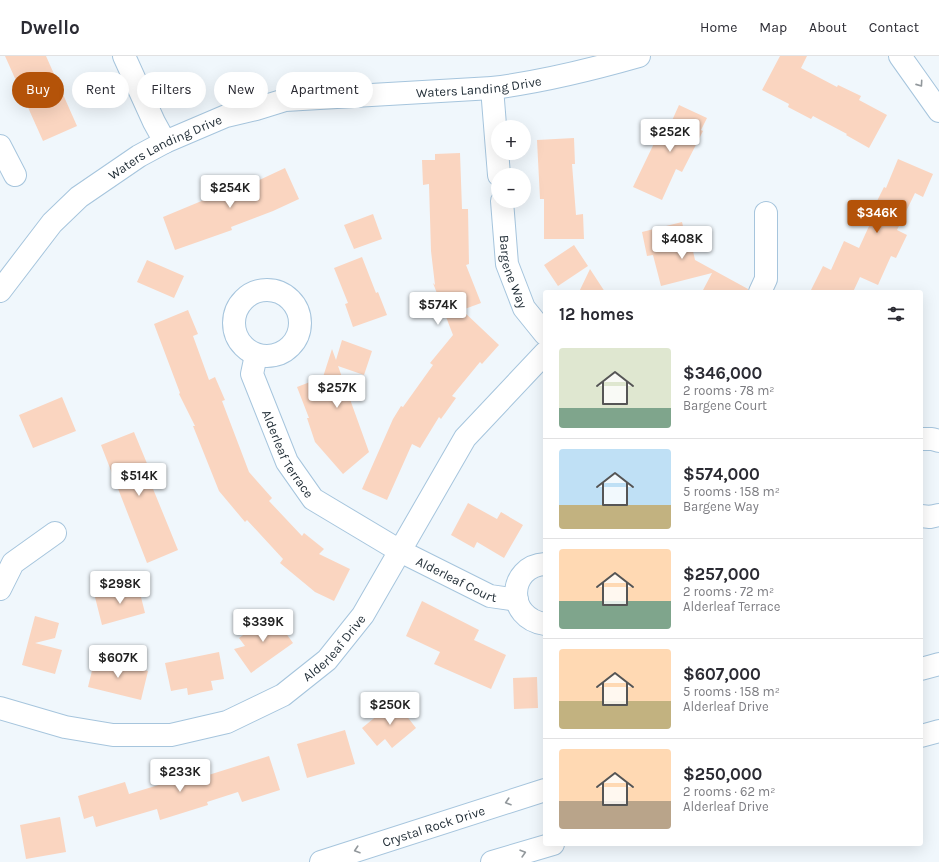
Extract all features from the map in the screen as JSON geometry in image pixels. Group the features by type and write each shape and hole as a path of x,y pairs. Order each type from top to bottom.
{"street":[{"path":"124,56 154,122 165,142"},
{"name":"Waters Landing Drive","path":"0,291 52,223 79,197 139,156 165,142 226,116 285,100 492,88 517,85 588,71 638,56"},
{"path":"900,56 939,111"},
{"path":"492,88 498,168"},
{"path":"0,146 15,175"},
{"name":"Bargene Way","path":"503,208 507,264 524,308 543,332"},
{"path":"761,290 766,279 766,213"},
{"name":"Alderleaf Terrace","path":"256,355 252,374 287,462 313,499 400,551"},
{"name":"Alderleaf Drive","path":"0,708 65,726 113,736 171,735 227,722 283,695 327,660 363,615 465,438 543,355"},
{"path":"923,439 939,441"},
{"path":"923,516 930,517 939,515"},
{"path":"0,589 13,563 55,533"},
{"name":"Alderleaf Court","path":"400,551 490,596 516,600"},
{"name":"Alderleaf Court","path":"543,564 530,568 523,574 517,586 516,600 520,610 528,618 543,624"},
{"path":"923,669 939,664"},
{"path":"923,735 939,731"},
{"name":"Crystal Rock Drive","path":"321,862 543,791"},
{"path":"492,862 547,846"}],"building":[{"path":"5,56 46,56 53,72 12,72"},
{"path":"780,56 807,56 801,68 837,87 838,85 861,96 859,100 887,115 869,148 846,135 847,134 813,116 811,119 788,107 789,104 762,90"},
{"path":"64,97 77,126 43,141 28,108 64,108"},
{"path":"679,105 707,118 701,130 703,131 682,172 676,169 662,200 633,187 660,131 666,134"},
{"path":"574,138 575,164 572,164 576,215 583,214 584,239 544,239 544,199 540,199 537,140"},
{"path":"460,153 462,209 468,209 469,264 466,265 481,303 462,310 499,345 482,364 480,362 452,396 456,398 441,419 439,417 420,448 412,444 387,500 362,489 393,419 401,406 403,407 433,365 430,363 453,335 433,283 435,285 431,251 429,184 423,185 422,160 435,160 435,154"},
{"path":"898,159 933,174 923,197 915,193 897,230 907,235 896,258 891,256 878,285 860,277 854,290 811,290 823,266 831,270 844,241 859,248 875,213 872,211 884,187 886,188"},
{"path":"285,168 299,199 231,227 232,230 175,250 163,217 228,190 253,181 253,183"},
{"path":"373,214 382,239 354,249 344,225"},
{"path":"682,222 689,252 693,251 695,260 748,290 703,290 712,273 661,286 653,255 647,256 642,232"},
{"path":"574,245 588,266 558,286 544,265"},
{"path":"362,257 376,293 378,292 387,315 353,327 345,304 348,303 334,268"},
{"path":"147,260 184,276 174,298 137,282"},
{"path":"590,269 604,290 580,290"},
{"path":"188,310 198,334 193,336 209,380 215,377 225,400 222,401 249,472 272,498 269,501 302,536 304,533 324,549 319,554 350,569 334,601 315,592 280,563 283,559 247,520 245,522 219,491 193,426 195,426 179,394 180,393 154,324"},
{"path":"342,340 372,351 364,375 338,366 369,452 343,474 315,442 307,418 309,418 297,387 323,377 332,349 336,360"},
{"path":"62,397 76,431 33,448 19,415"},
{"path":"134,432 153,478 149,479 178,550 147,563 101,445"},
{"path":"468,503 497,519 501,512 523,525 504,558 477,542 474,548 451,535"},
{"path":"138,585 145,613 102,625 95,597"},
{"path":"422,601 479,630 474,640 506,655 491,689 434,664 440,652 406,636"},
{"path":"272,614 293,643 251,673 234,649 245,646 239,638"},
{"path":"35,616 59,623 55,638 35,643 62,650 55,674 22,665"},
{"path":"219,652 224,679 211,681 213,690 188,695 187,688 171,691 165,663"},
{"path":"95,658 148,671 141,700 88,687"},
{"path":"537,677 538,708 514,709 513,678"},
{"path":"395,701 416,728 392,748 385,739 377,746 362,728"},
{"path":"345,730 355,764 307,778 297,744"},
{"path":"269,756 280,790 242,802 238,792 207,802 208,805 160,820 157,809 96,827 93,816 84,819 78,796 125,782 129,794 198,773 199,778"},
{"path":"60,817 66,852 26,859 20,825"}]}
